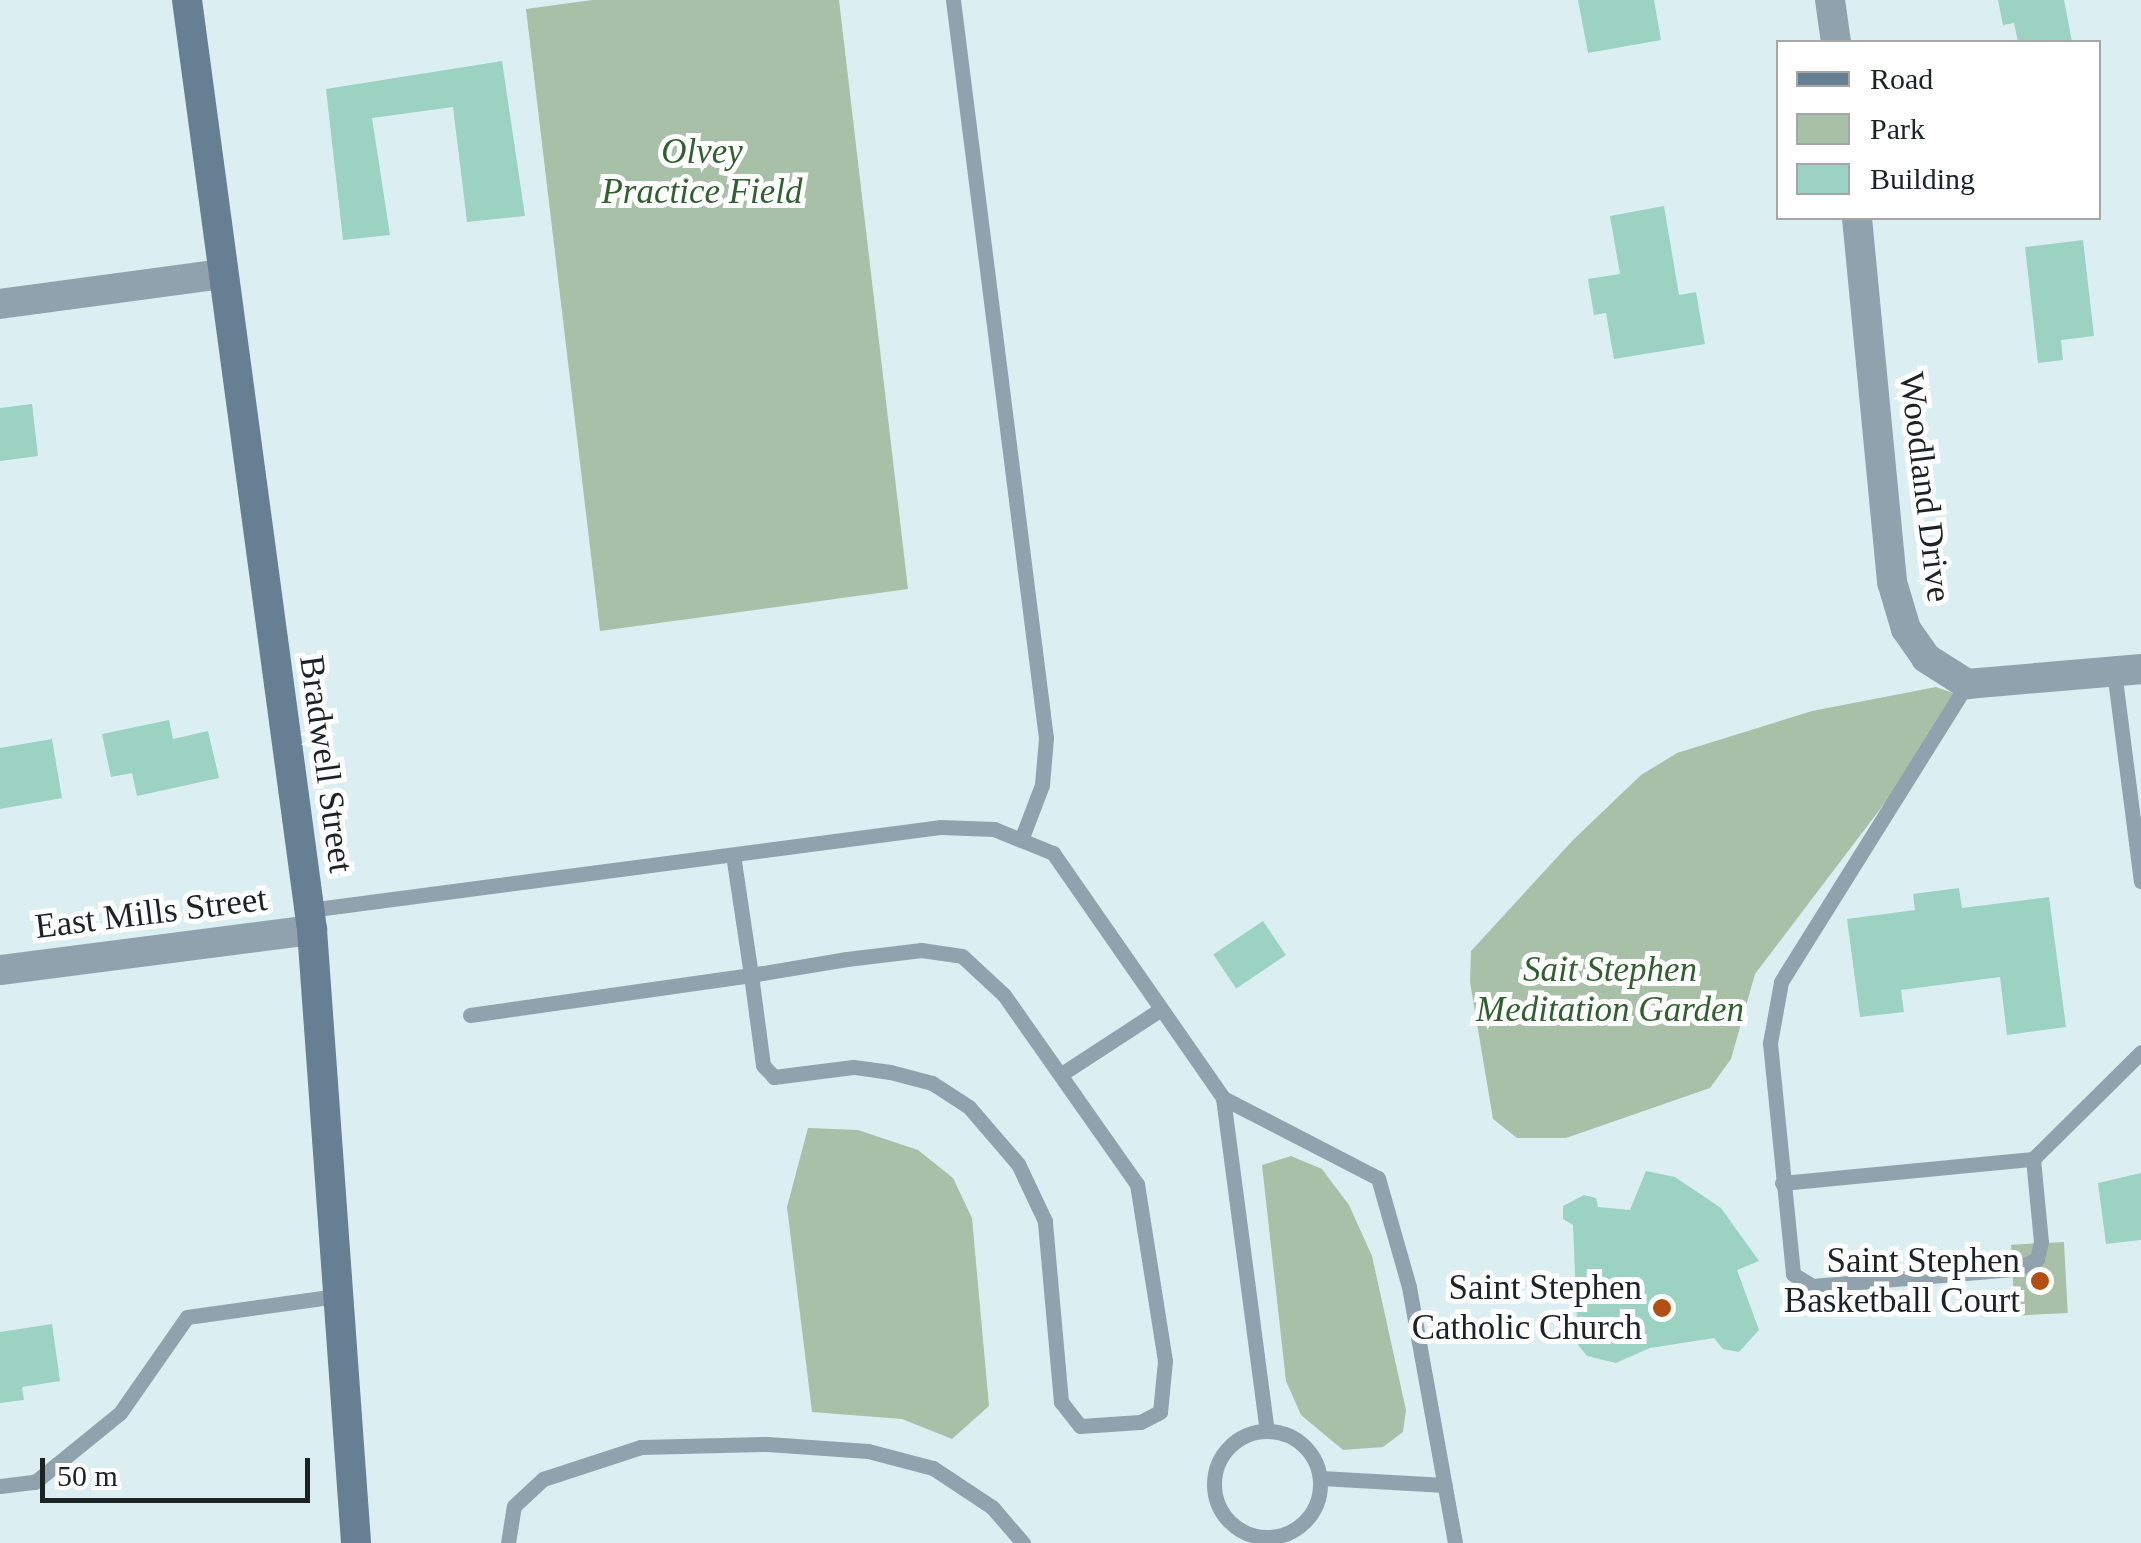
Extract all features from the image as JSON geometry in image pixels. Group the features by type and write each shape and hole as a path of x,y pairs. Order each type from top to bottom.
{"street":[{"name":"Bradwell Street","path":"188,0 310,920 356,1543"},
{"path":"1830,0 1836,40"},
{"name":"Woodland Drive","path":"1857,220 1892,582 1906,629 1926,658 1967,684"},
{"path":"0,304 222,274"},
{"path":"1967,684 2128,670"},
{"name":"East Mills Street","path":"0,970 310,920"}],"lane":[{"path":"954,0 1046,738 1042,785 1021,840"},
{"path":"2128,670 2141,881"},
{"path":"1967,684 1780,982 1770,1043 1793,1274 1812,1286 2016,1268 2037,1259 2041,1242 2033,1159"},
{"path":"310,920 734,854 940,827 994,829 1053,853 1223,1098 1267,1430"},
{"path":"470,1015 750,974 921,950 962,956 1004,995 1063,1073 1137,1184 1144,1210 1164,1392 1160,1412 1140,1422 1080,1426 1062,1402 1045,1221 994,1133 932,1083 853,1067 774,1076 763,1065 750,974 734,854"},
{"path":"1063,1073 1161,1009"},
{"path":"1782,1183 2033,1159 2141,1052"},
{"path":"1223,1098 1378,1178 1408,1287 1455,1543"},
{"path":"0,1486 35,1482 120,1413 187,1317 337,1296"},
{"path":"1267,1430 1292,1436 1312,1453 1321,1478 1319,1500 1292,1532 1272,1538 1232,1526 1213,1488 1219,1460 1238,1438 1267,1430"},
{"path":"508,1543 514,1506 543,1479 641,1447 767,1444 868,1451 933,1468 992,1507 1022,1543"},
{"path":"1321,1478 1445,1484"}],"green space":[{"name":"Olvey Practice Field","path":"592,0 839,0 908,589 600,631 526,9"},
{"name":"Sait Stephen Meditation Garden","path":"1936,687 1953,693 1956,709 1755,974 1731,1059 1710,1088 1566,1138 1517,1138 1493,1119 1470,982 1471,951 1573,840 1641,775 1677,753 1812,711"},
{"path":"808,1128 858,1130 918,1150 953,1178 972,1218 989,1406 952,1439 902,1419 812,1412 787,1207"},
{"path":"1291,1156 1322,1169 1349,1205 1372,1256 1406,1410 1403,1432 1383,1447 1343,1450 1301,1415 1286,1381 1262,1165"},
{"name":"Saint Stephen Basketball Court","path":"2064,1242 2068,1313 2015,1316 2011,1245"}],"building":[{"path":"1578,0 1654,0 1661,40 1588,53"},
{"path":"1998,0 2064,0 2072,40 2018,40 2014,23 2003,25"},
{"path":"502,61 525,216 467,222 453,107 372,118 390,235 343,240 326,89"},
{"path":"1664,206 1679,295 1696,292 1705,344 1614,359 1606,313 1594,315 1588,279 1620,274 1610,216"},
{"path":"2083,240 2094,336 2061,340 2063,360 2038,363 2025,247"},
{"path":"32,404 38,456 0,461 0,408"},
{"path":"169,720 173,739 208,731 219,778 137,796 132,773 111,777 102,734"},
{"path":"52,739 62,798 0,809 0,748"},
{"path":"1959,888 1962,908 2049,897 2066,1027 2007,1035 2000,977 1901,990 1904,1012 1860,1017 1847,919 1915,910 1913,894"},
{"path":"1263,921 1286,955 1236,989 1213,955"},
{"path":"1646,1171 1675,1177 1721,1208 1759,1261 1737,1270 1759,1330 1739,1352 1723,1349 1714,1338 1650,1348 1616,1363 1587,1356 1578,1345 1573,1225 1563,1219 1563,1206 1584,1195 1596,1198 1598,1207 1630,1210"},
{"path":"2141,1173 2141,1240 2106,1244 2098,1183"},
{"path":"52,1324 60,1381 22,1387 24,1400 0,1403 0,1332"}],"place":[{"name":"Saint Stephen Basketball Court","path":"2040,1281"},
{"name":"Saint Stephen Catholic Church","path":"1662,1308"}]}
